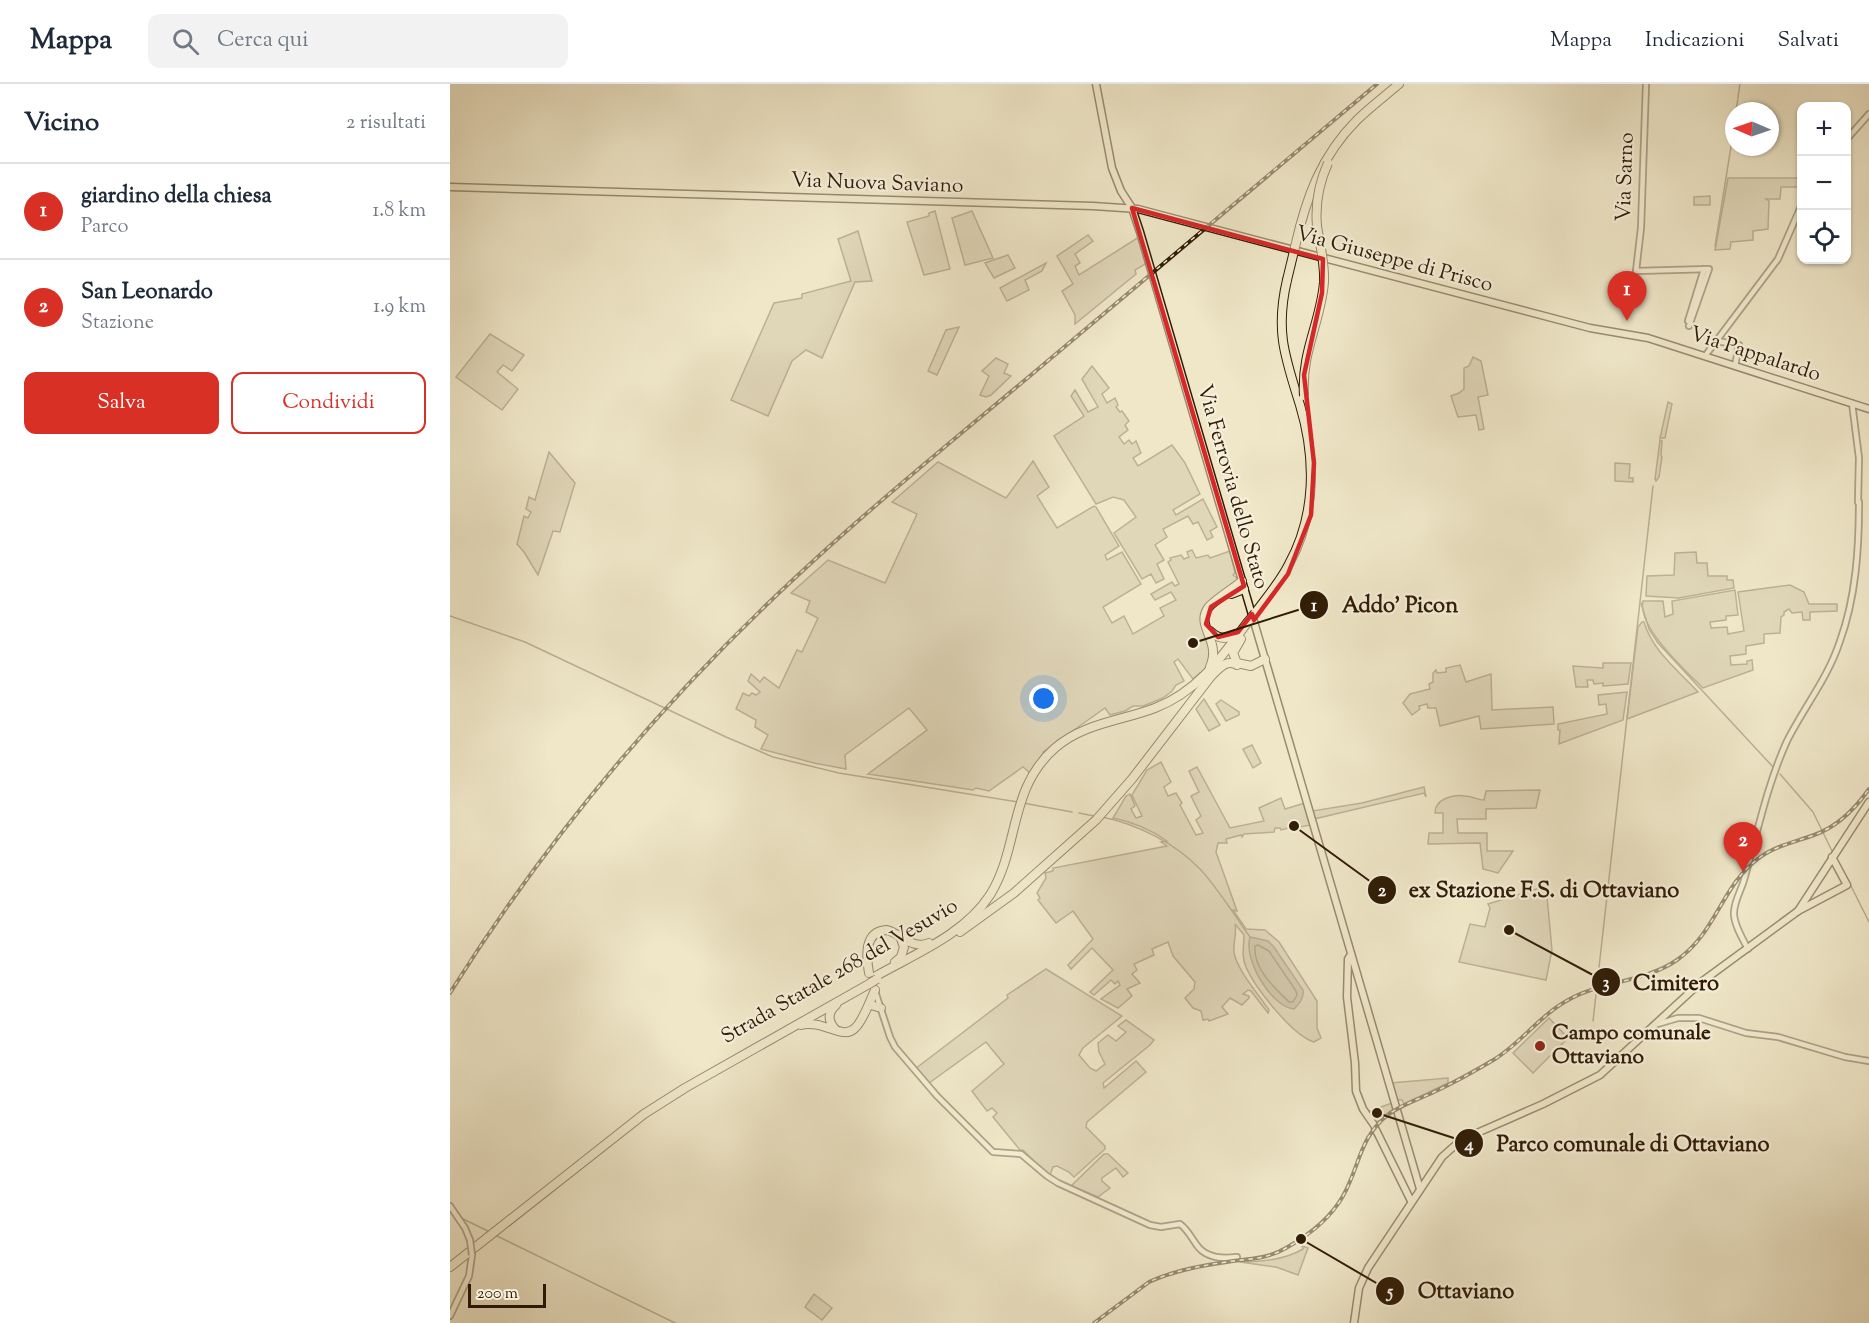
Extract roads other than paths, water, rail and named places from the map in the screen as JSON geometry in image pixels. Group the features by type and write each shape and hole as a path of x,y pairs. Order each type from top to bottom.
{"highway":[{"name":"Strada Statale 268 del Vesuvio","path":"1255,614 1292,563 1308,525 1314,487 1314,455 1304,396 1304,375 1307,351 1323,287 1323,264 1316,211 1320,186 1328,163 1351,131 1399,84"},
{"name":"Strada Statale 268 del Vesuvio","path":"450,1267 644,1114 853,992 872,977 974,921 1014,893 1099,816 1132,779 1292,563 1308,514 1311,479 1308,436 1285,359 1281,336 1281,307 1287,280 1306,203 1323,162 1348,129 1405,84"},
{"path":"1243,585 1211,606 1206,621 1214,635 1226,638 1238,633 1248,625"},
{"path":"1205,679 1211,665 1214,648 1205,625 1205,614 1210,605 1243,585"},
{"path":"1248,625 1234,651 1235,661 1247,666 1266,662"},
{"path":"1205,679 1229,663 1247,668 1266,662"},
{"name":"Strada Statale 268 del Vesuvio","path":"450,1261 641,1110 962,925 974,921 996,884 1004,863 1022,795 1031,776 1046,756 1064,741 1085,729 1166,704 1205,679"},
{"path":"899,935 904,947 901,957 872,977 867,953 870,939 875,933 887,930 899,935 913,944 926,945 962,925"},
{"path":"837,1031 830,1021 829,1013 835,1005 853,992"},
{"path":"783,1032 813,1023 845,1033 853,1030 878,996"},
{"path":"870,1004 878,996"}],"main road":[{"name":"Via Ferrovia dello Stato","path":"1096,84 1112,168 1121,191 1132,208 1420,1189"},
{"name":"Via Nuova Saviano","path":"450,187 1132,208"},
{"name":"Via Giuseppe di Prisco","path":"1132,208 1590,328 1648,338"},
{"name":"Via Pappalardo","path":"1648,338 1869,409"},
{"path":"1798,911 1869,802"},
{"path":"1354,1323 1359,1288 1364,1276 1411,1201 1442,1157 1461,1140 1543,1104 1600,1075 1700,983 1798,911 1847,885 1833,855"},
{"path":"1351,954 1348,959 1347,997 1356,1063 1356,1091 1411,1201"}],"street":[{"name":"Via Sarno","path":"1646,84 1641,228 1636,271 1707,269"},
{"path":"1851,134 1869,114"},
{"path":"1705,356 1778,259 1799,210"},
{"path":"1707,269 1689,326 1690,310 1707,269"},
{"path":"1717,341 1739,345 1735,366"},
{"path":"1748,948 1734,917 1735,906 1762,810 1785,747 1802,714 1821,685 1841,638 1859,546 1858,458 1852,403"},
{"path":"872,977 892,1041 907,1063 993,1152 1021,1154 1053,1179 1150,1225 1161,1227 1180,1224 1202,1251 1216,1257 1237,1257"},
{"path":"1654,1025 1678,1018 1699,1017 1739,1031 1789,1040 1845,1057 1869,1061"},
{"path":"450,1316 469,1276 472,1255 470,1240 452,1208"}],"water":[{"path":"1250,937 1268,941 1274,947 1303,990 1303,996 1294,1009 1276,1000 1261,980 1251,957"}],"waterway":[{"path":"1737,102 1740,84"},
{"path":"1715,246 1729,156"},
{"path":"1593,1021 1653,486"},
{"path":"1641,603 1649,629 1658,643 1774,768"},
{"path":"450,616 525,642 773,757 839,773 1018,802"},
{"path":"1780,774 1813,812 1833,853"},
{"path":"1023,803 1072,812"},
{"path":"1079,813 1094,816"},
{"path":"1102,817 1129,824 1179,851 1213,884 1250,937"},
{"path":"1835,857 1848,880"},
{"path":"1851,886 1869,922"},
{"path":"459,1217 490,1232"},
{"path":"497,1236 675,1323"}],"railway":[{"path":"450,993 487,936 567,826 654,722 748,623 883,499 1377,84"},
{"path":"1094,1323 1149,1282 1201,1266 1267,1256 1303,1238 1318,1226 1338,1204 1349,1185 1366,1142 1379,1123 1389,1114 1495,1059 1550,1012 1570,999 1596,988 1651,973 1677,960 1690,949 1711,923 1727,895 1746,869 1772,850 1822,832 1838,822 1858,804 1869,789"}],"place":[{"name":"giardino della chiesa","path":"1627,321"},
{"name":"Addo' Picon","path":"1193,643"},
{"name":"ex Stazione F.S. di Ottaviano","path":"1294,826"},
{"name":"San Leonardo","path":"1743,872"},
{"name":"Cimitero","path":"1509,930"},
{"name":"Campo comunale Ottaviano","path":"1540,1046"},
{"name":"Parco comunale di Ottaviano","path":"1377,1113"},
{"name":"Ottaviano","path":"1301,1239"}]}
